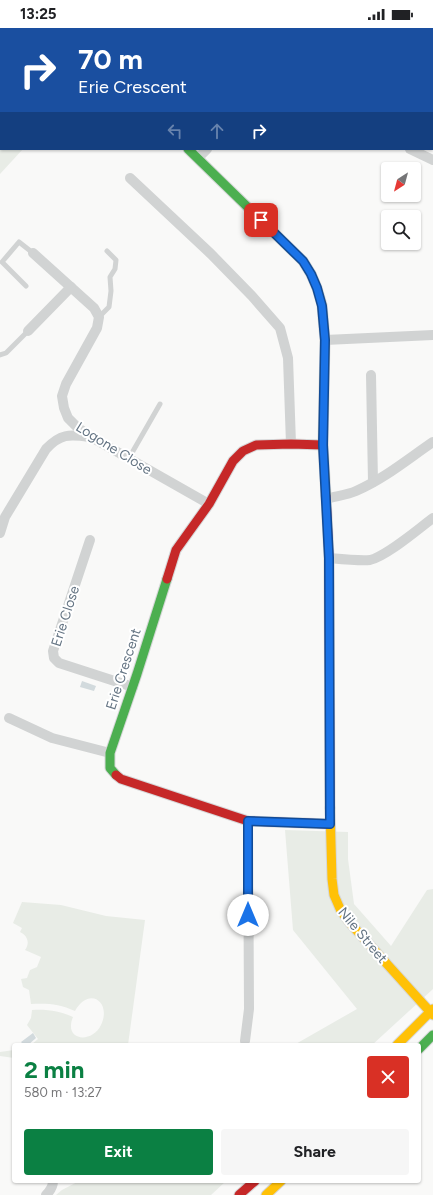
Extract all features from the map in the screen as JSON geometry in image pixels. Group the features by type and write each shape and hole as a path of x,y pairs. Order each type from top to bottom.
{"street":[{"name":"Nile Street","path":"189,150 303,261 317,288 322,306 325,340 323,445 329,558 330,824 334,895 341,911 350,923 432,1012"},
{"path":"198,158 206,150"},
{"path":"412,150 433,160"},
{"path":"130,178 216,259 252,296 280,328 288,358 291,444"},
{"path":"33,253 94,308 99,317"},
{"path":"28,331 71,287"},
{"name":"Logone Close","path":"99,317 97,328 66,384 62,396 64,408 68,418 77,427 91,437 209,504"},
{"path":"325,340 433,336"},
{"path":"371,375 373,482"},
{"path":"0,533 6,517 46,449 54,440 65,436 78,435 91,437"},
{"path":"326,499 354,492 373,482 433,442"},
{"name":"Erie Crescent","path":"323,445 256,445 243,451 233,462 209,504 176,550 133,687 110,753 109,766 113,774 121,779 248,821 330,824"},
{"path":"329,558 369,560 376,558 387,552 433,518"},
{"name":"Erie Close","path":"90,540 53,651 54,658 59,663 133,687"},
{"path":"9,718 52,738 110,753"},
{"path":"245,1041 249,1009 248,821"},
{"path":"399,1043 432,1012"},
{"path":"421,1047 433,1035"},
{"path":"46,1195 50,1192 53,1183"},
{"path":"239,1195 253,1183"},
{"path":"266,1195 278,1183"}],"lane":[{"path":"26,286 1,261 19,242 33,253"},
{"path":"99,317 109,307 111,291 110,277 115,270 116,260 107,251"},
{"path":"0,355 6,354 28,331"},
{"path":"129,458 160,404"}],"shaded area":[{"path":"0,150 22,150 0,174"},
{"path":"82,681 96,686 94,691 80,687"},
{"path":"285,830 348,832 348,859 354,904 391,946 427,890 433,889 433,989 374,1043 298,1043 357,1009 293,930"},
{"path":"22,902 61,905 106,916 145,920 128,1043 33,1043 38,1039 27,1025 31,1018 32,1010 53,1011 73,1017 71,1025 72,1031 75,1035 86,1037 97,1031 101,1025 104,1017 104,1010 97,1000 92,998 81,1003 75,1011 53,1004 31,1004 29,990 23,987 21,979 27,978 30,970 37,967 41,957 25,950 28,942 20,932 22,928 13,923"},
{"path":"33,1033 36,1038 30,1043 21,1042"},
{"path":"12,1050 12,1058 0,1056 0,1052"},
{"path":"75,1183 224,1183 211,1195 56,1195"}],"traffic: fast":[{"path":"189,150 303,261 311,274"},
{"path":"116,775 110,768 110,753 167,579"},
{"path":"421,1047 433,1035"}],"traffic: slow":[{"path":"311,274 322,305 325,340 323,445 326,496"},
{"path":"330,808 332,879 334,895 341,911 350,923 433,1015"},
{"path":"399,1043 433,1009"},
{"path":"266,1195 279,1183"}],"traffic: jam":[{"path":"167,579 176,550 209,504 233,461 243,451 256,445 323,445"},
{"path":"326,496 329,558 330,808"},
{"path":"116,775 121,779 248,821 330,824"},
{"path":"239,1195 253,1183"}],"route":[{"path":"248,915 248,821 330,824 329,558 323,445 325,340 322,306 317,288 303,261 261,220"}]}
